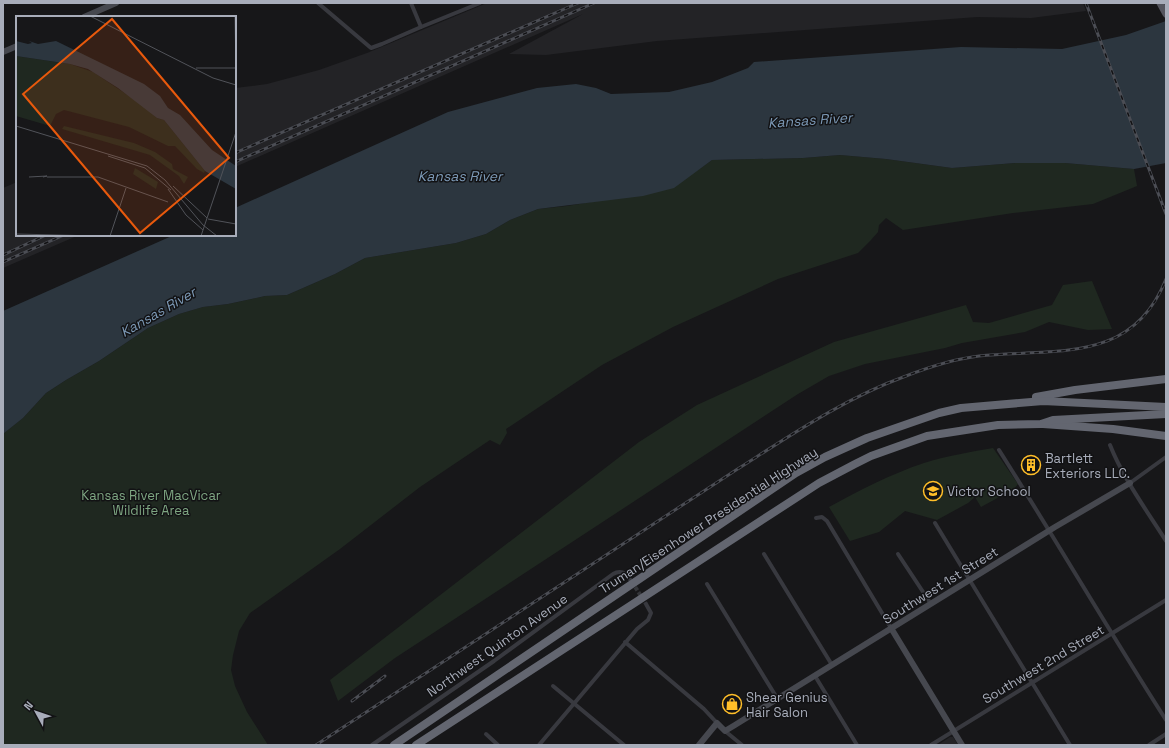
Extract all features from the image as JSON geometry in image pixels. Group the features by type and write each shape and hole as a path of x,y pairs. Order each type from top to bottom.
{"highway":[{"path":"982,406 1075,390 1166,379"},
{"name":"Truman/Eisenhower Presidential Highway","path":"394,745 796,474 813,463 847,446 939,413 961,408 1043,401 1166,407"},
{"path":"1041,424 1053,420 1166,414"},
{"path":"416,745 819,483 871,456 927,436 998,425 1041,424 1113,429 1166,436"}],"main road":[{"path":"1160,3 1166,14"}],"street":[{"path":"86,16 116,3"},
{"path":"318,3 371,48 480,3"},
{"path":"411,3 421,27"},
{"path":"3,52 16,46"},
{"path":"1110,445 1130,483 1166,541"},
{"path":"1000,450 1050,530 1111,634 1166,720"},
{"name":"Southwest 1st Street","path":"725,730 1050,530 1130,483 1166,458"},
{"path":"816,518 820,516 827,522 962,745"},
{"path":"934,523 1070,745"},
{"path":"764,554 832,664"},
{"path":"898,554 931,604"},
{"name":"Northwest Quinton Avenue","path":"372,745 487,665 616,572 624,572 631,581"},
{"path":"707,584 778,698"},
{"name":"Southwest 2nd Street","path":"931,745 1166,600"},
{"path":"539,745 637,628 650,619 651,613 646,604"},
{"path":"625,642 742,745"},
{"path":"815,676 857,745"},
{"path":"553,686 624,745"},
{"path":"699,745 717,723"},
{"path":"486,734 498,745"},
{"path":"1148,745 1166,734"}],"shaded area":[{"path":"487,3 1083,3 1086,11 1031,18 977,17 657,41 546,55 509,54 583,14 236,167 236,88 267,84 319,70 367,53"},
{"path":"16,182 16,236 77,236 3,268 3,188"},
{"path":"950,737 953,737 958,745 938,745"}],"green space":[{"name":"Kansas River MacVicar Wildlife Area","path":"840,155 886,159 952,168 1015,163 1065,163 1134,169 1137,186 1093,204 1013,213 903,230 886,218 879,225 878,232 858,253 778,279 673,327 602,365 506,429 507,433 500,445 490,440 420,487 340,549 250,613 239,631 231,670 235,686 247,712 268,745 3,745 3,434 23,418 46,393 99,361 148,328 179,314 203,307 228,304 265,296 287,295 335,274 365,258 456,243 486,234 510,220 538,209 603,200 698,170 712,160 803,158"},
{"path":"1092,281 1112,329 1088,330 1049,322 1025,332 962,343 945,348 865,364 829,376 798,394 395,658 338,701 330,680 639,442 697,405 834,342 966,305 973,322 989,323 1052,305 1063,285"},
{"path":"993,448 1018,484 1014,489 981,507 975,497 968,503 937,520 905,511 879,532 850,541 829,507 852,494 912,467 958,454"}],"water":[{"name":"Kansas River","path":"1166,21 1166,163 1134,169 1065,163 1015,163 952,168 886,159 840,155 803,158 712,160 674,188 643,196 538,209 510,220 486,234 456,243 365,258 335,274 287,295 265,296 228,304 203,307 179,314 148,328 99,361 46,393 23,418 3,434 3,311 172,236 236,236 236,208 448,112 537,88 576,84 596,88 611,94 669,92 712,82 748,68 754,62 961,47 1062,49 1126,35"}],"tunnel":[{"path":"632,582 646,604"}],"railway":[{"path":"236,153 578,3"},
{"path":"236,162 594,3"},
{"path":"1086,3 1166,214"},
{"path":"3,255 44,236"},
{"path":"3,262 62,236"},
{"path":"316,745 736,470 840,406 883,385 951,361 979,356 1063,351 1088,347 1112,339 1133,326 1151,307 1166,279"},
{"path":"352,701 385,676"}],"place":[{"name":"Bartlett Exteriors LLC.","path":"1031,465"},
{"name":"Victor School","path":"933,491"},
{"name":"Shear Genius Hair Salon","path":"732,704"}]}
